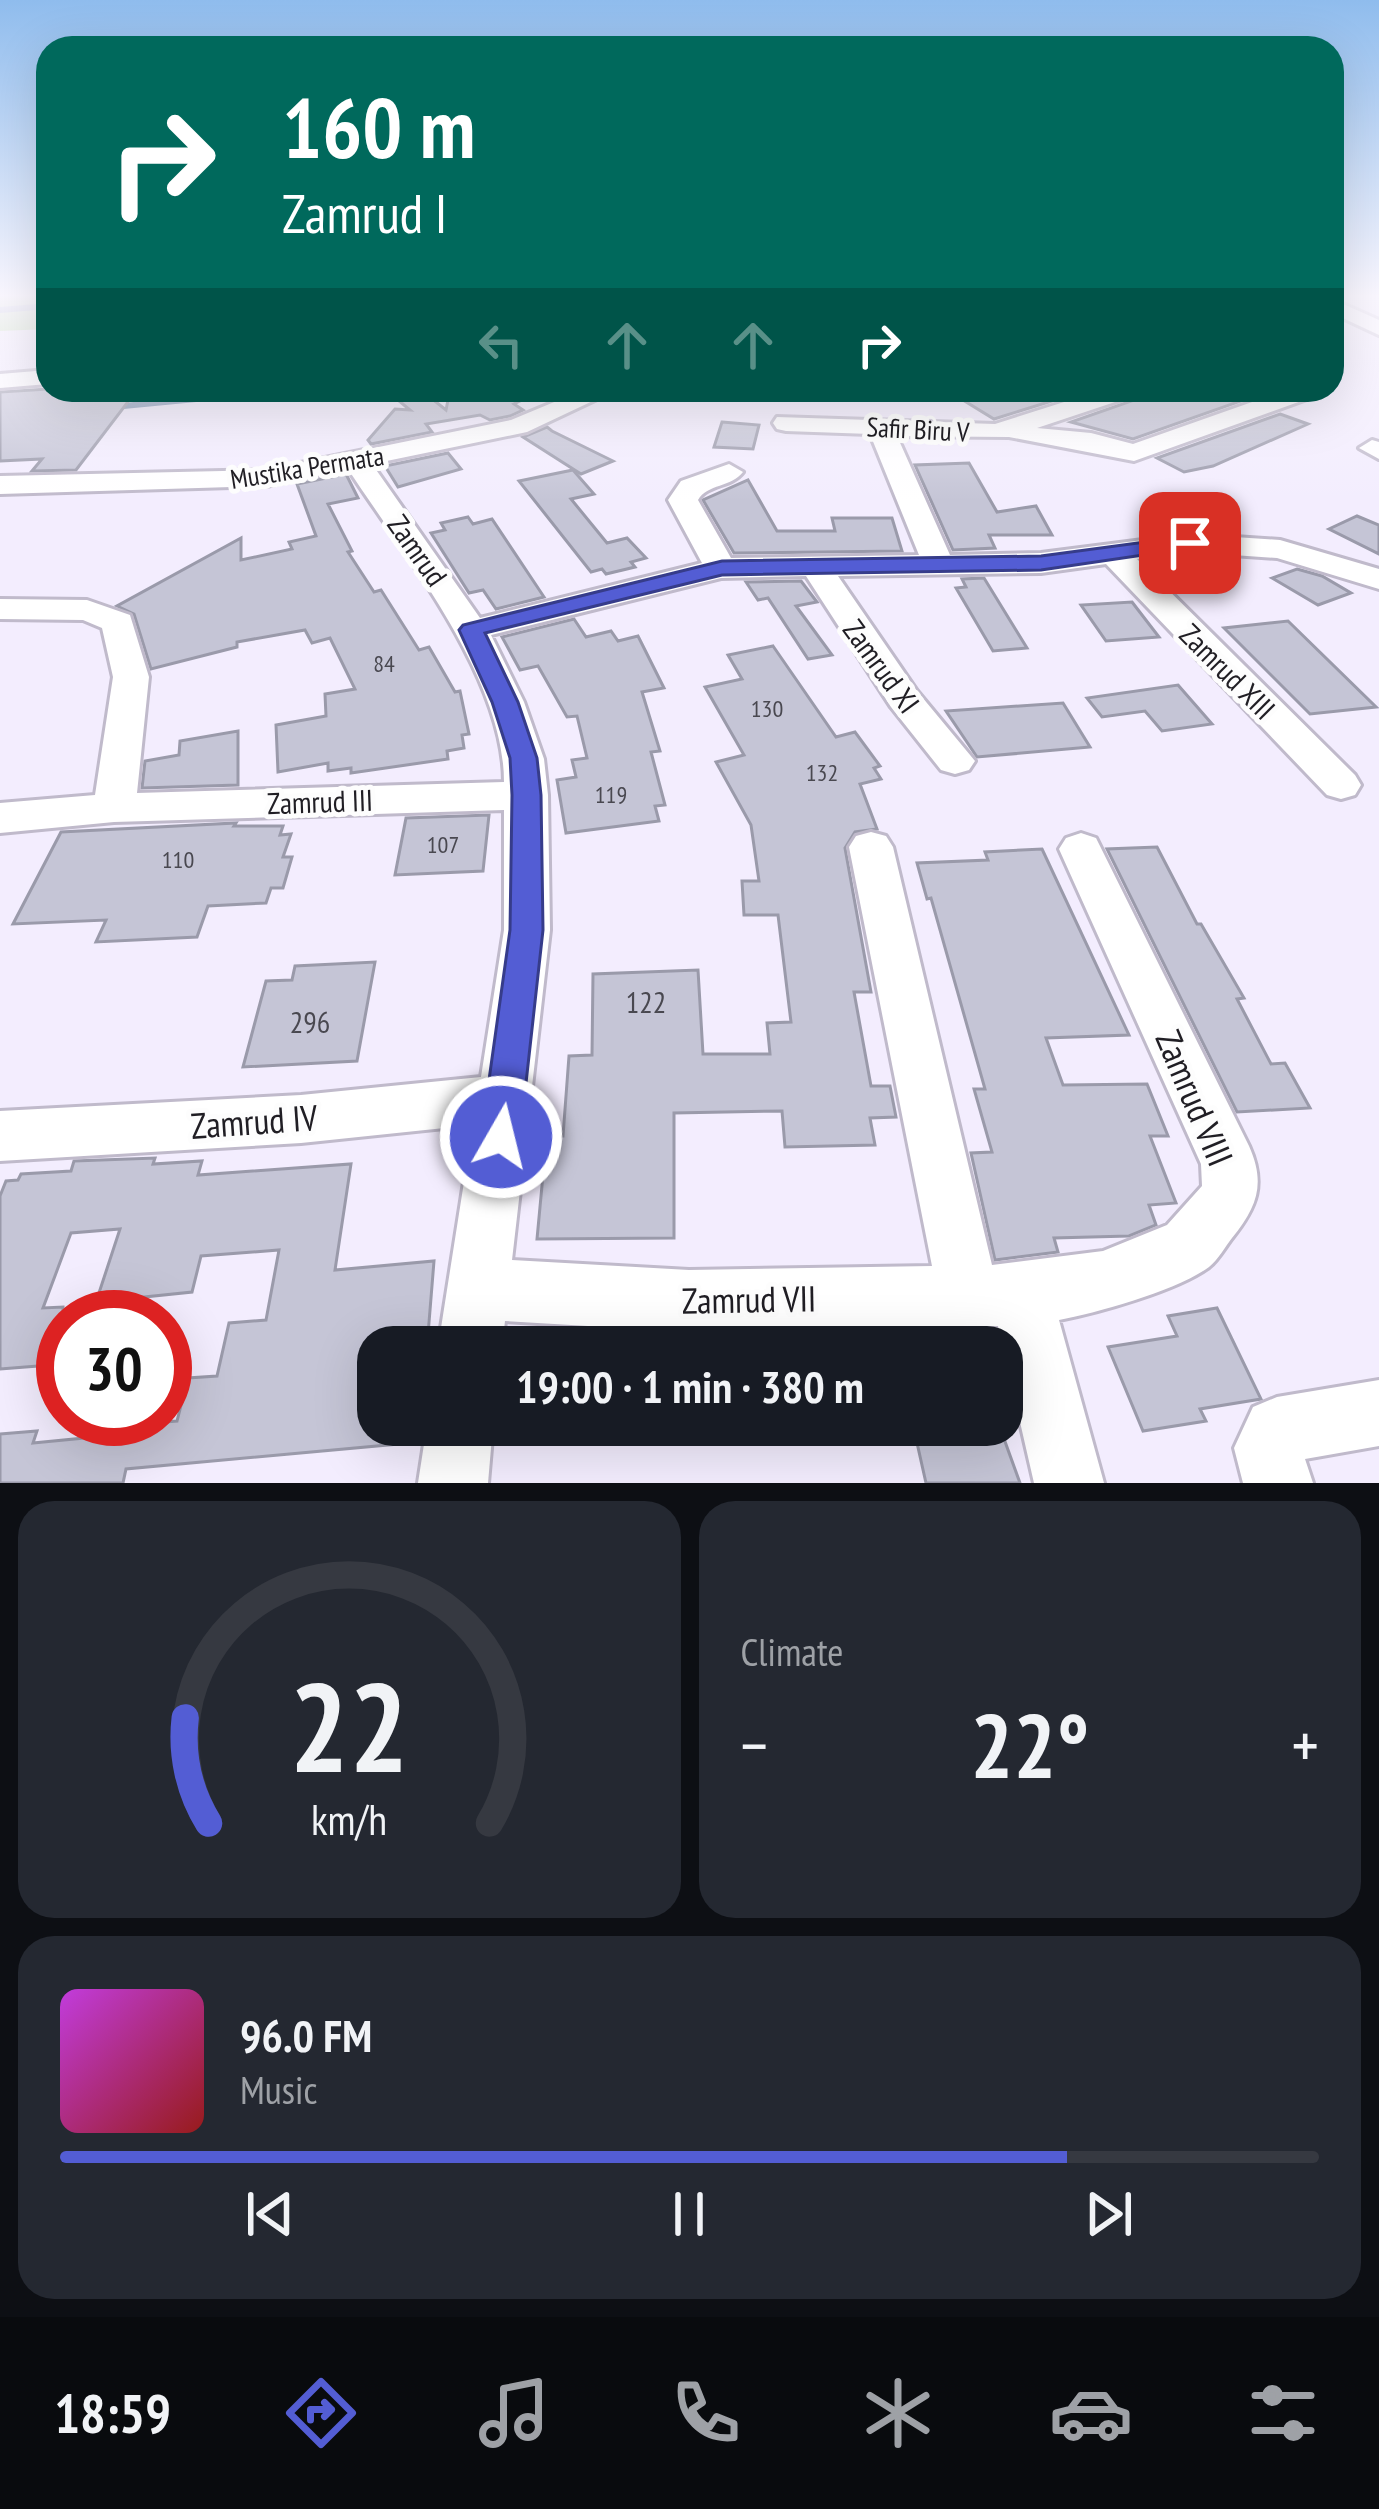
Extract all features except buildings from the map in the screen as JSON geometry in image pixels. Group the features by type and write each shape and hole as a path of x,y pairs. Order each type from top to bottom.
{"street":[{"path":"0,381 36,378"},
{"name":"Mustika Permata","path":"0,485 231,482 518,426 575,402"},
{"path":"1069,402 1079,406"},
{"name":"Safir Biru V","path":"786,423 997,432 1091,402"},
{"path":"997,432 1091,441 1137,452 1276,402"},
{"path":"1048,418 1091,441"},
{"path":"880,427 933,547 937,567"},
{"name":"Zamrud","path":"356,461 471,630 505,702 524,758 526,930 507,1098 473,1318"},
{"path":"722,568 683,500 691,487 729,472"},
{"path":"471,630 722,568 937,567 1116,556 1190,543 1301,553 1379,579"},
{"name":"Zamrud XIII","path":"1116,556 1341,785"},
{"name":"Zamrud XI","path":"815,566 904,699 955,761"},
{"path":"0,609 88,610 118,622 131,677 114,808"},
{"name":"Zamrud III","path":"0,818 114,808 527,795"},
{"path":"872,848 995,1295 1070,1483"},
{"name":"Zamrud VIII","path":"995,1295 1103,1282 1188,1246 1231,1195 1229,1164 1081,849"},
{"name":"Zamrud IV","path":"0,1136 301,1119 507,1098"},
{"name":"Zamrud VII","path":"473,1318 689,1301 995,1295"},
{"path":"1278,1483 1268,1448 1277,1431 1379,1413"},
{"path":"453,1483 457,1446"}],"waterway":[{"path":"113,407 165,402"}],"route":[{"path":"501,1137 526,930 527,795 524,758 505,702 471,630 722,568 1041,563 1190,543"}]}
